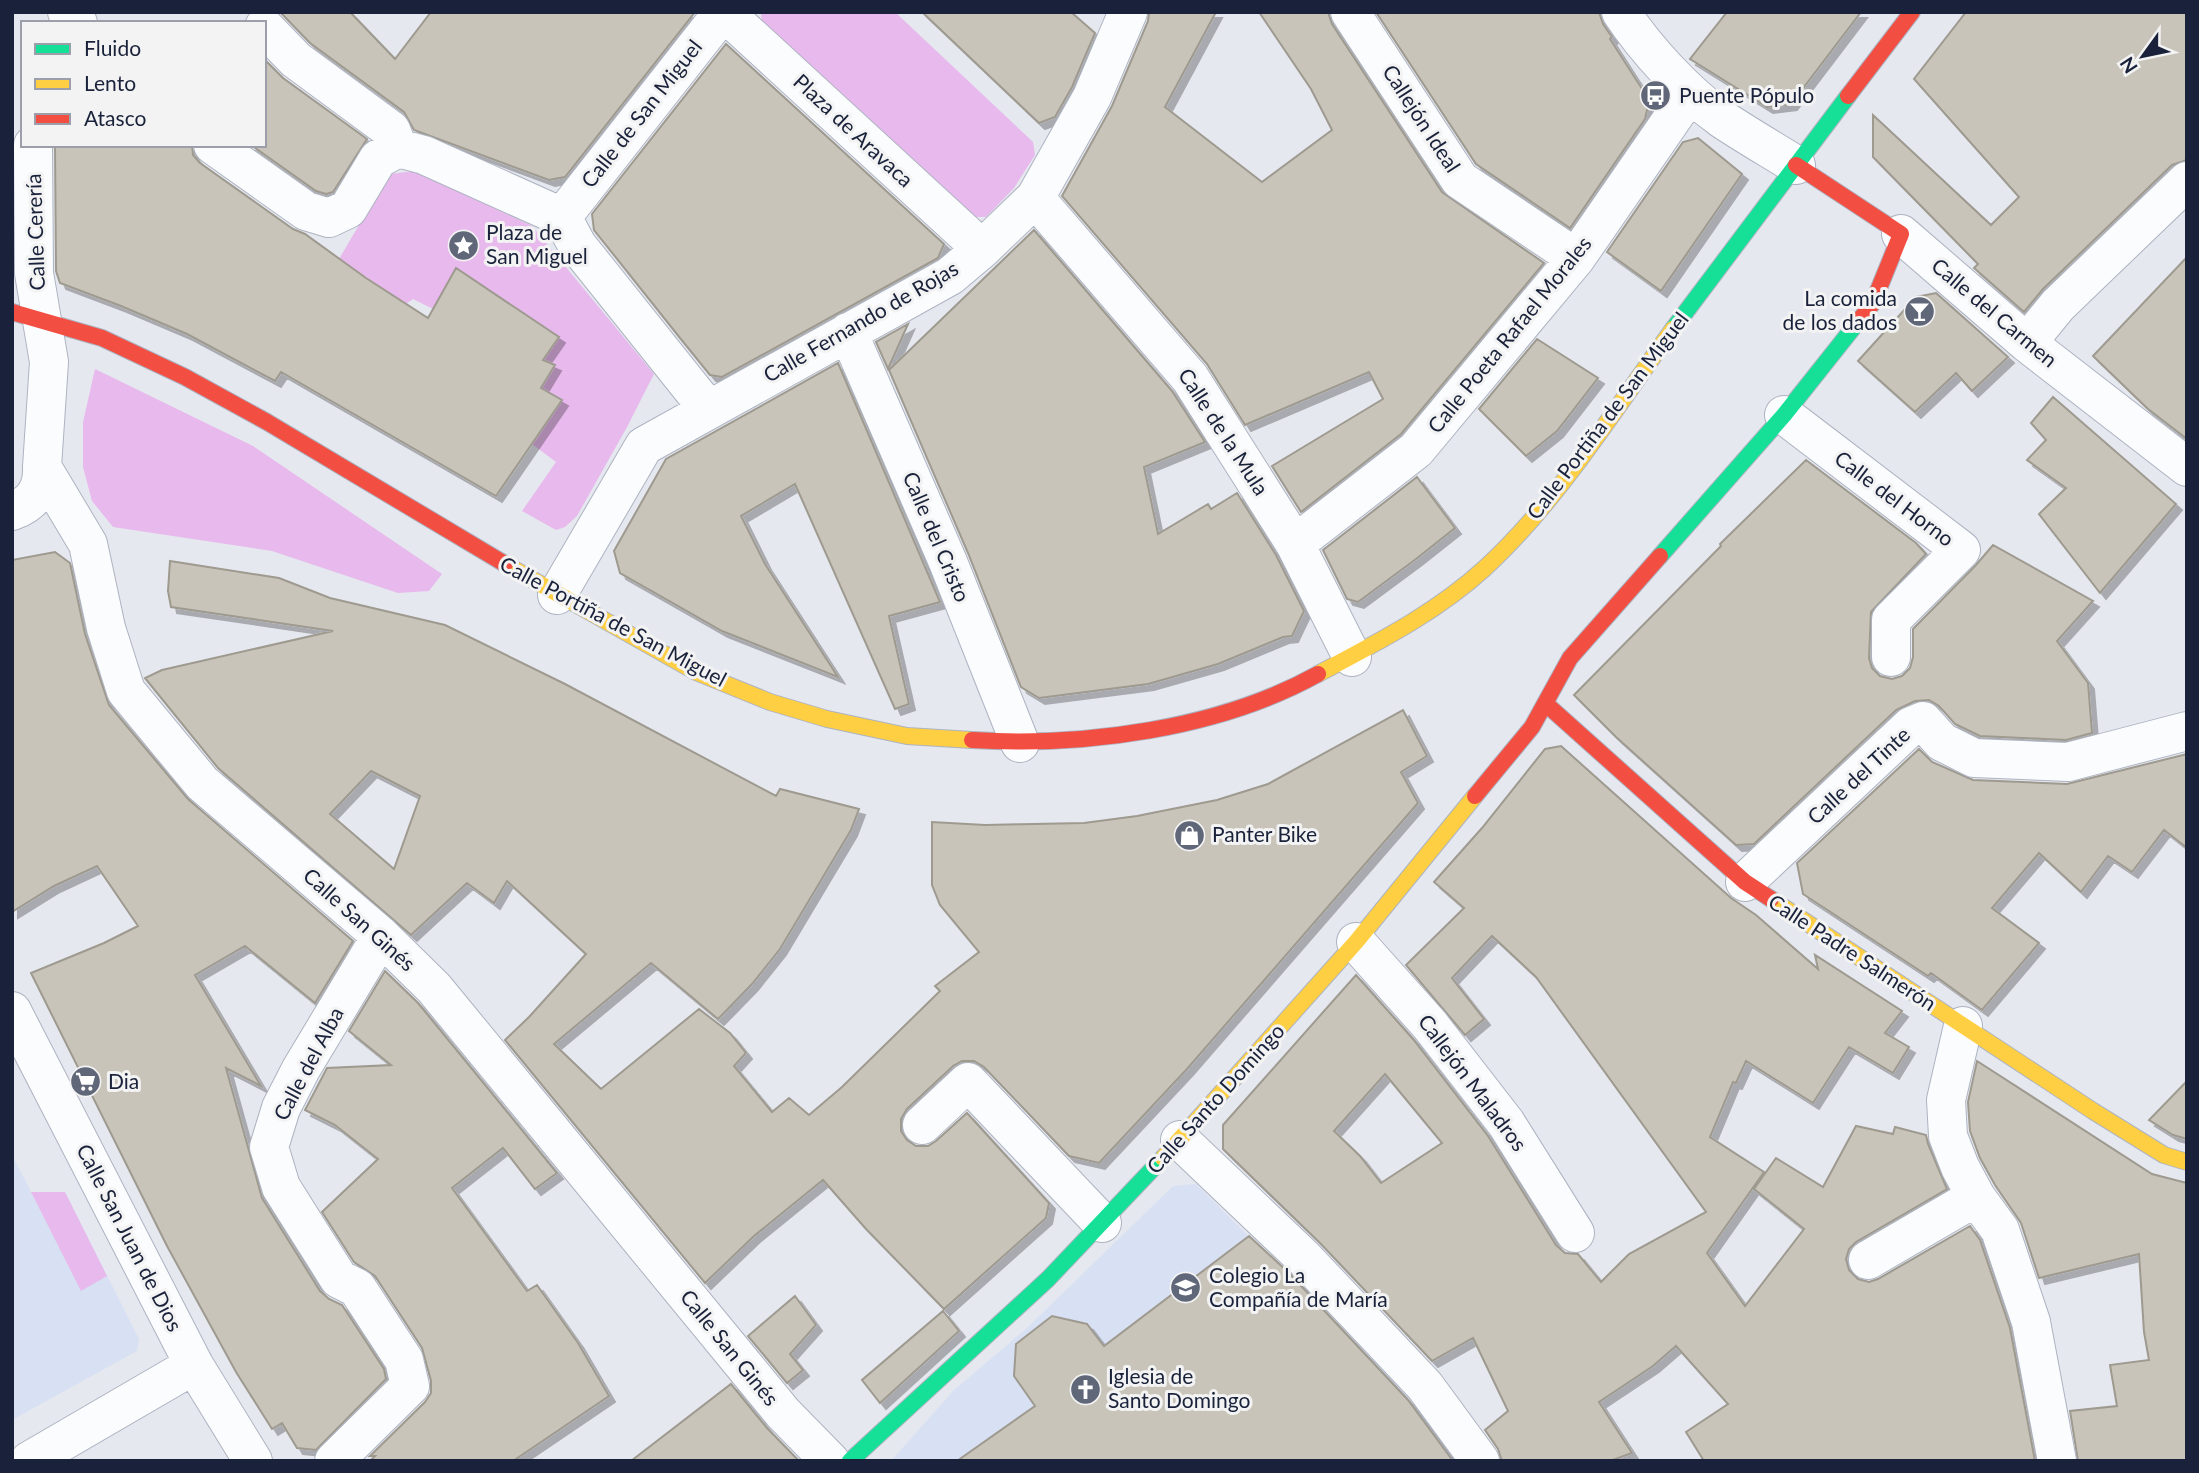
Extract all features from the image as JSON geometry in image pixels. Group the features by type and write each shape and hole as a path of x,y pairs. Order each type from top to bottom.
{"main road":[{"name":"Calle Portiña de San Miguel","path":"26,315 102,338 185,377 267,422 557,595 696,673 770,702 827,719 907,736 1020,743 1100,737 1181,725 1270,697 1352,657 1447,599 1485,568 1542,509 1912,12"},
{"name":"Calle del Carmen","path":"1796,165 1901,234"},
{"path":"1546,704 1570,658 1784,415 1873,303 1901,234"},
{"name":"Calle Padre Salmerón","path":"1546,704 1745,882 2164,1155 2187,1162"},
{"name":"Calle Santo Domingo","path":"850,1461 1048,1279 1180,1140 1356,942 1532,727 1546,704"}],"street":[{"name":"Calle de San Miguel","path":"562,216 724,12"},
{"name":"Plaza de Aravaca","path":"724,12 982,249"},
{"name":"Calle Fernando de Rojas","path":"557,595 643,446 950,276 1035,198 1092,97 1128,12"},
{"name":"Callejón Ideal","path":"1350,12 1460,180 1576,258"},
{"path":"1621,12 1632,29 1690,93 1722,118 1796,165"},
{"path":"266,29 296,60 391,130 398,148"},
{"name":"Calle Poeta Rafael Morales","path":"1295,544 1416,450 1576,258 1690,93"},
{"name":"Calle Cerería","path":"26,315 34,273 33,147"},
{"path":"217,147 306,211 329,218 348,209 378,159 398,148 424,155 562,216 577,246 708,409"},
{"path":"2027,343 2058,305 2187,181"},
{"name":"Calle de la Mula","path":"1035,198 1190,377 1295,544 1352,657"},
{"name":"Calle del Carmen","path":"1901,234 2027,343 2187,467"},
{"path":"12,511 23,508 38,492 43,480 49,362 26,315"},
{"name":"Calle del Cristo","path":"848,332 948,562 1020,743"},
{"name":"Calle del Horno","path":"1784,415 1961,550 1891,620 1891,657"},
{"name":"Calle San Ginés","path":"42,467 88,544 106,628 126,691 202,783 381,936 434,988 783,1413 830,1461"},
{"name":"Calle del Tinte","path":"1745,882 1911,726 1923,721 1942,742 1974,758 2068,762 2187,731"},
{"name":"Calle del Alba","path":"334,1461 410,1386 404,1360 357,1289 338,1279 281,1187 269,1147 281,1108 300,1069 381,936"},
{"name":"Callejón Maladros","path":"1356,942 1430,1025 1506,1123 1575,1233"},
{"name":"Calle San Juan de Dios","path":"12,1011 194,1365 253,1461"},
{"path":"1963,1026 1946,1100 1948,1136 1976,1197 2000,1230 2031,1322 2057,1461"},
{"path":"922,1125 968,1082 1102,1223"},
{"path":"1180,1140 1304,1258 1425,1386 1480,1461"},
{"path":"1868,1260 1976,1197"},
{"path":"29,1461 194,1365"}],"shaded area":[{"path":"761,12 895,12 1033,142 1035,155 1014,188 986,217 973,217 762,22"},
{"path":"416,171 532,226 654,374 577,516 565,527 556,530 522,511 556,462 532,444 562,400 541,388 555,366 543,360 559,337 457,268 433,309 413,299 406,304 339,259 389,174"},
{"path":"95,369 253,446 442,574 429,591 398,593 272,551 113,527 92,501 83,467 83,422"},
{"path":"12,1155 31,1192 65,1192 139,1339 137,1351 12,1420"},
{"name":"Colegio La Compañía de María","path":"1196,1184 1396,1383 1458,1461 891,1461 954,1390 1027,1328 1173,1186"},
{"path":"31,1192 65,1192 107,1276 81,1291"}],"building":[{"path":"280,12 350,12 395,59 431,12 695,12 565,177 549,180 414,130 404,112 310,43"},
{"path":"922,12 1071,12 1095,33 1072,87 1055,117 1039,123"},
{"path":"1149,12 1216,12 1165,107 1262,182 1332,130 1311,89 1259,12 1328,12 1332,24 1442,192 1544,263 1401,434 1301,512 1272,466 1383,399 1369,372 1245,425 1207,364 1062,196 1112,106 1148,21"},
{"path":"1376,12 1599,12 1612,37 1610,39 1646,95 1648,106 1645,119 1570,228 1476,164"},
{"path":"1727,12 1861,12 1791,104 1767,107 1690,59"},
{"path":"1966,12 2187,12 2187,160 2172,165 2043,289 2024,312 1974,268 1978,264 1873,157 1873,115 1991,225 2019,197 1914,79"},
{"path":"726,44 944,244 938,258 722,377 710,375 680,338 594,230 592,214"},
{"path":"266,61 283,78 367,139 333,192 326,194 316,191 254,147 266,147"},
{"path":"1698,138 1742,174 1661,291 1607,252 1683,142"},
{"path":"55,147 192,147 193,155 200,163 293,229 305,234 428,318 456,268 559,337 543,360 555,365 541,388 562,400 496,496 281,372 275,381 187,334 60,283 56,271"},
{"path":"1034,230 1172,391 1205,442 1144,467 1158,534 1208,504 1211,509 1237,493 1276,555 1304,611 1292,636 1283,637 1218,664 1148,684 1039,698 1021,687 968,553 889,370"},
{"path":"2187,257 2187,439 2148,409 2093,356"},
{"path":"1936,293 2008,357 1972,391 1956,373 1915,412 1858,361 1916,297"},
{"path":"908,324 888,369 876,342"},
{"path":"1537,339 1598,378 1557,431 1526,456 1479,409"},
{"path":"838,363 940,602 889,616 909,704 895,709 795,484 741,516 765,564 838,677 722,631 620,573 614,551 666,459"},
{"path":"2053,397 2176,504 2100,593 2039,514 2066,488 2027,460 2046,440 2031,423"},
{"path":"1806,460 1916,543 1926,554 1871,612 1869,658 1872,668 1880,676 1892,679 1902,676 1910,668 1913,657 1913,629 1993,545 2093,601 2057,641 2088,683 2092,733 2066,740 1980,736 1955,724 1939,706 1929,700 1915,701 1896,710 1754,844 1736,845 1616,737 1574,695 1721,546 1720,544"},
{"path":"1417,477 1455,528 1358,602 1347,599 1323,550"},
{"path":"55,552 70,563 85,634 109,705 188,799 353,941 315,1003 245,946 195,975 261,1086 226,1068 262,1198 320,1291 342,1305 384,1369 386,1379 316,1450 297,1448 282,1423 272,1429 236,1372 167,1246 31,973 138,926 97,866 54,886 12,912 12,560"},
{"path":"170,561 279,578 330,598 445,625 565,684 776,796 780,789 859,809 851,830 780,949 752,984 718,1019 651,963 554,1044 601,1089 699,1009 730,1033 746,1053 734,1066 772,1112 789,1098 809,1115 842,1087 940,991 935,986 979,952 940,905 932,885 932,822 985,825 1084,823 1137,816 1217,800 1268,784 1403,710 1427,756 1401,772 1418,803 1187,1069 1099,1163 1069,1156 984,1067 974,1061 962,1061 953,1066 907,1109 901,1119 901,1131 907,1140 916,1146 928,1146 936,1141 967,1113 1049,1203 1046,1218 944,1309 866,1229 823,1180 754,1236 705,1283 505,1040 586,954 507,881 494,903 467,883 411,935 218,768 145,678 162,670 333,631 171,607 168,591","holes":["371,771 420,796 394,869 330,814"]},
{"path":"1561,746 1731,898 1756,915 1818,969 1815,955 1902,1011 1885,1033 1909,1047 1893,1073 1849,1047 1813,1103 1746,1061 1736,1083 1733,1082 1710,1137 1764,1172 1707,1253 1745,1306 1804,1229 1754,1189 1776,1158 1823,1187 1856,1126 1893,1134 1895,1127 1926,1135 1947,1189 1856,1242 1849,1249 1846,1259 1849,1270 1858,1279 1869,1282 1878,1279 1970,1226 1980,1240 2010,1328 2035,1461 1704,1461 1686,1432 1728,1404 1676,1346 1653,1366 1599,1402 1632,1453 1610,1461 1502,1461 1498,1449 1485,1430 1508,1411 1473,1338 1432,1361 1320,1243 1223,1149 1223,1125 1356,975 1413,1039 1488,1136 1556,1245 1565,1253 1578,1254 1601,1282 1629,1254 1706,1212 1536,977 1492,936 1452,978 1484,1019 1465,1035 1406,965 1464,908 1434,882 1482,828 1545,749","holes":["1385,1074 1442,1143 1381,1183 1360,1156 1334,1131"]},
{"path":"1919,749 1932,762 1973,780 2067,784 2187,754 2187,848 2164,830 2132,872 2108,856 2081,892 2039,853 1992,908 2039,943 1982,1010 1931,973 1928,976 1803,894 1797,863"},
{"path":"385,971 418,1003 557,1173 535,1189 503,1148 452,1188 527,1291 537,1285 578,1343 609,1396 513,1461 370,1461 375,1456 370,1456 425,1402 431,1393 431,1381 422,1348 375,1276 354,1262 322,1212 378,1159 335,1125 305,1110 327,1068 391,1065 349,1031"},
{"path":"1977,1061 2152,1174 2187,1183 2187,1461 2078,1461 2070,1411 2117,1406 2110,1365 2149,1360 2144,1332 2139,1254 2039,1278 2021,1223 1980,1158 1970,1131 1968,1102"},
{"path":"2187,1081 2187,1139 2173,1135 2149,1120"},
{"name":"Colegio La Compañía de María","path":"1249,1236 1289,1273 1408,1400 1453,1461 957,1461 1035,1406 1014,1376 1016,1344 1052,1316 1087,1324 1104,1346"},
{"path":"795,1296 816,1325 790,1354 803,1370 787,1383 748,1336"},
{"path":"943,1311 959,1331 880,1403 862,1380"},
{"path":"731,1384 767,1428 799,1461 631,1461"}],"traffic: fast":[{"path":"1673,329 1848,96"},
{"path":"1660,556 1784,415 1861,318"},
{"path":"850,1461 1048,1279 1163,1158"}],"traffic: slow":[{"path":"1318,674 1426,613 1466,584 1512,542 1561,484 1673,329"},
{"path":"505,564 696,672 770,702 827,719 907,736 972,740"},
{"path":"1163,1158 1356,942 1475,796"},
{"path":"1771,899 2093,1111 2164,1155 2187,1162"}],"traffic: jam":[{"path":"1848,96 1912,12"},
{"path":"1796,165 1901,234 1873,303 1861,318"},
{"path":"12,312 102,338 185,377 267,422 505,564"},
{"path":"1475,796 1532,727 1570,658 1660,556"},
{"path":"972,740 1059,740 1150,730 1195,721 1238,708 1279,693 1318,674"},
{"path":"1546,704 1745,882 1771,899"}],"place":[{"name":"Puente Pópulo","path":"1656,96"},
{"name":"Plaza de San Miguel","path":"463,245"},
{"name":"La comida de los dados","path":"1920,311"},
{"name":"Panter Bike","path":"1189,835"},
{"name":"Dia","path":"85,1082"},
{"name":"Colegio La Compañía de María","path":"1186,1288"},
{"name":"Iglesia de Santo Domingo","path":"1085,1389"}]}
